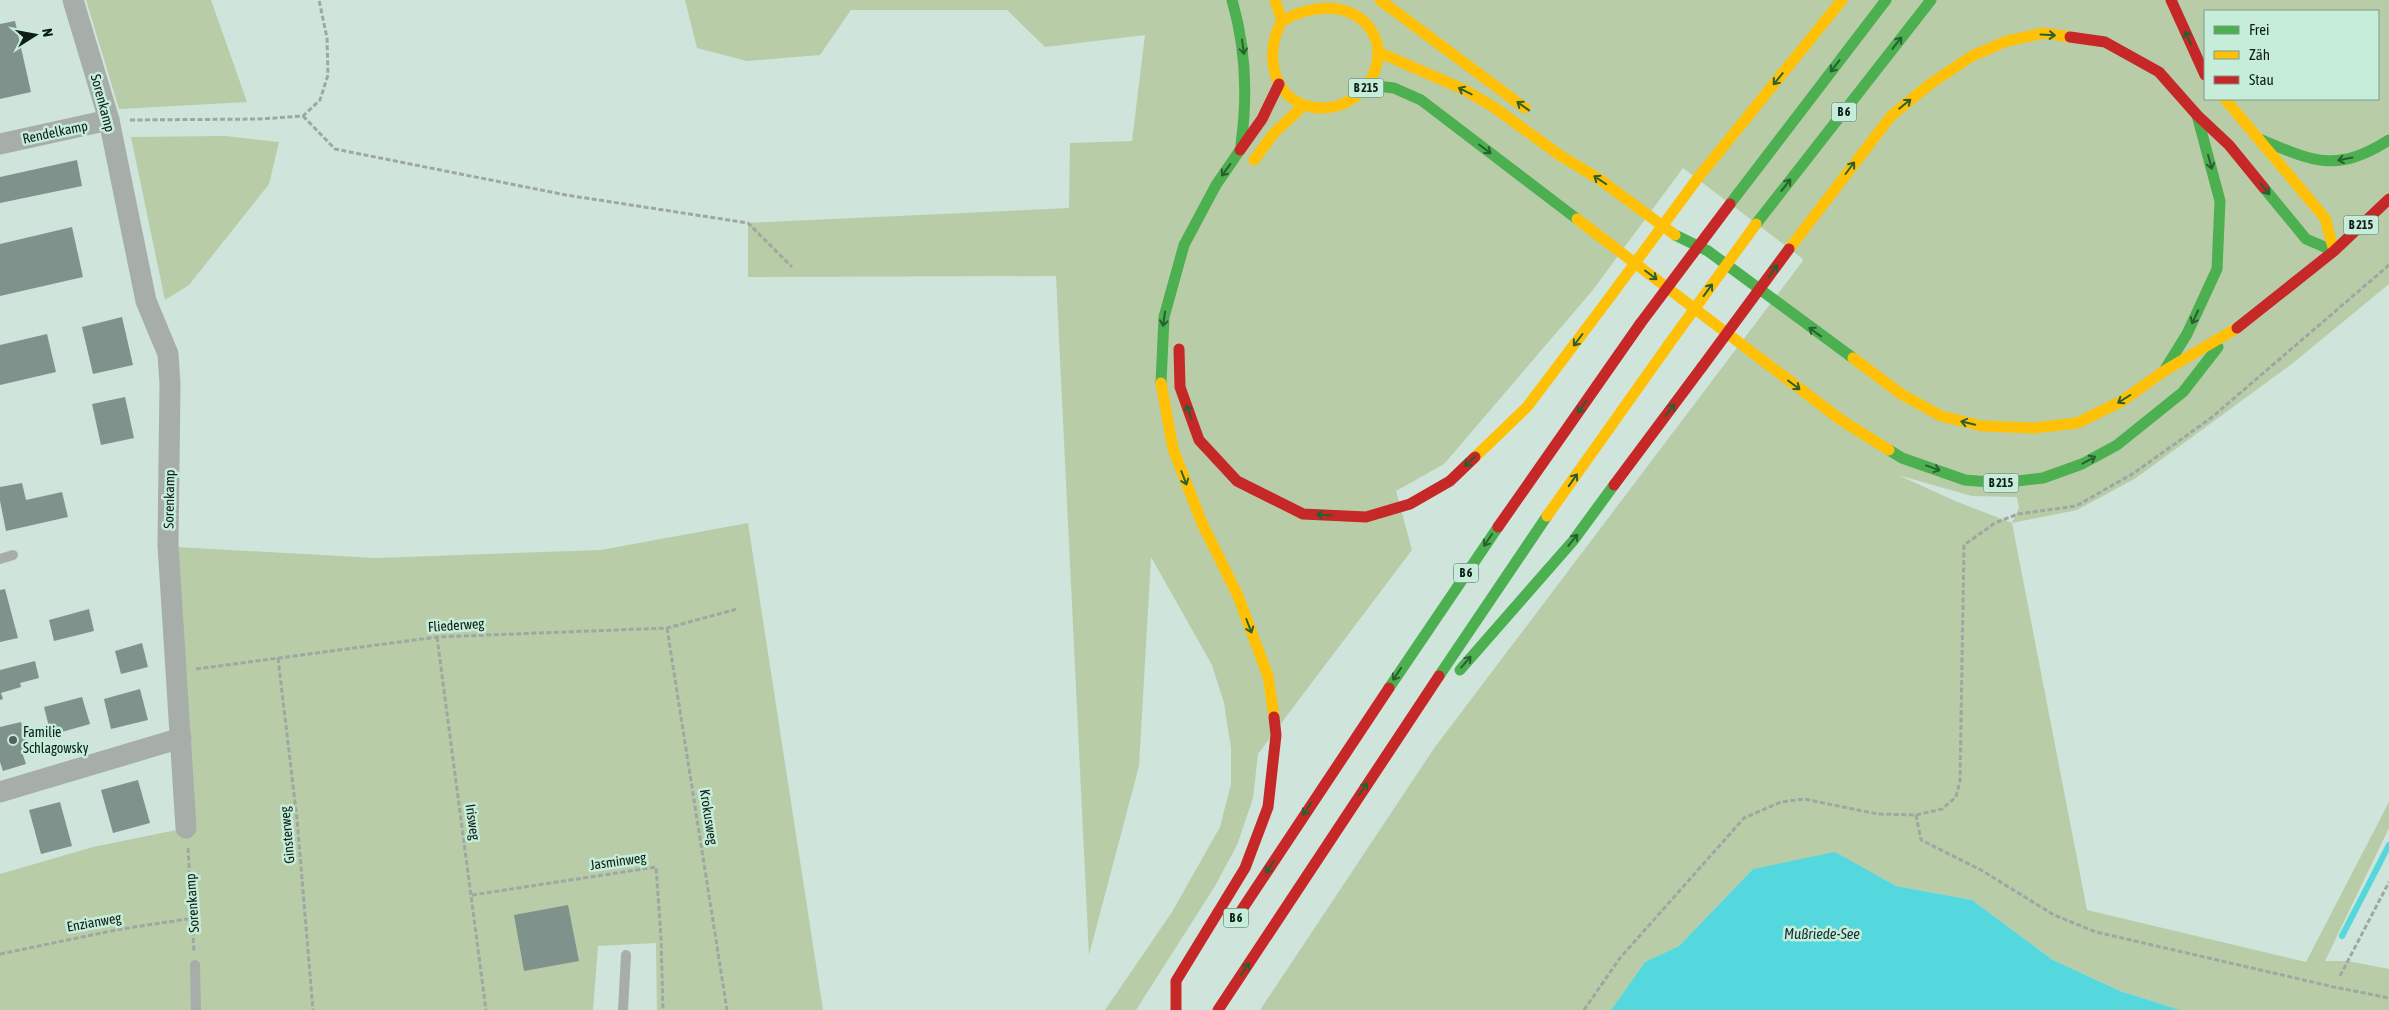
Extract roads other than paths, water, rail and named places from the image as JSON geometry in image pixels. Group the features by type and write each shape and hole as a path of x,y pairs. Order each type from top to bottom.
{"main road":[{"path":"1232,0 1240,23 1247,74 1246,116 1240,152"},
{"path":"1276,0 1282,21"},
{"path":"1380,0 1532,112"},
{"path":"1179,339 1180,387 1199,440 1237,480 1303,514 1366,517 1410,504 1450,481 1527,407 1608,301 1697,179 1842,0"},
{"name":"B 6","path":"1228,930 1364,722 1640,324 1886,0"},
{"name":"B 6","path":"1218,1010 1524,548 1756,224 1931,0"},
{"path":"2171,0 2204,73"},
{"path":"1248,168 1274,133 1304,105 1290,96 1279,84 1272,69 1270,52 1274,36 1282,21 1300,7 1322,1 1346,6 1354,10 1366,21 1374,35 1378,52"},
{"path":"1388,751 1573,541 1789,248 1891,116 1930,84 1972,56 2007,41 2044,34 2105,42 2160,72 2197,114 2229,145 2306,239 2334,250"},
{"name":"B 215","path":"1304,105 1318,108 1339,106 1359,96 1368,85 1376,69 1378,52 1463,89 1492,106 1561,156 1599,179 1682,240 1708,252 1902,394 1941,416 1982,426 2024,428 2077,422 2122,401 2164,371 2228,335 2334,250 2389,199"},
{"path":"1176,1010 1176,981 1245,868 1265,815 1268,806 1276,735 1268,676 1238,596 1202,524 1173,449 1161,389 1164,317 1184,245 1216,185 1262,119 1279,84"},
{"name":"B 215","path":"1368,85 1394,88 1421,100 1841,420 1902,458 1965,480 2001,483 2044,478 2082,464 2108,450 2183,392 2228,335"},
{"path":"2226,100 2326,218 2334,250"},
{"path":"2164,371 2187,334 2217,269 2220,201 2197,114"},
{"path":"2256,137 2310,160 2344,161 2377,148 2389,140"},
{"name":"B 215","path":"1662,208 1687,226 1708,252"},
{"path":"1176,1010 1186,994"}],"street":[{"name":"Sorenkamp","path":"73,0 109,120 146,301 168,354 170,384 168,545 186,828"},
{"name":"Rendelkamp","path":"0,144 109,120"},
{"path":"0,792 181,738"}],"lane":[{"path":"0,558 13,554"},
{"path":"623,1010 626,955"},
{"path":"195,965 196,1010"}],"water":[{"name":"Mußriede-See","path":"1835,852 1896,886 1972,900 2053,960 2120,991 2180,1010 1611,1010 1645,962 1679,946 1753,869"}],"waterway":[{"path":"2342,936 2389,845"}],"place":[{"name":"Familie Schlagowsky","path":"13,740"}]}
